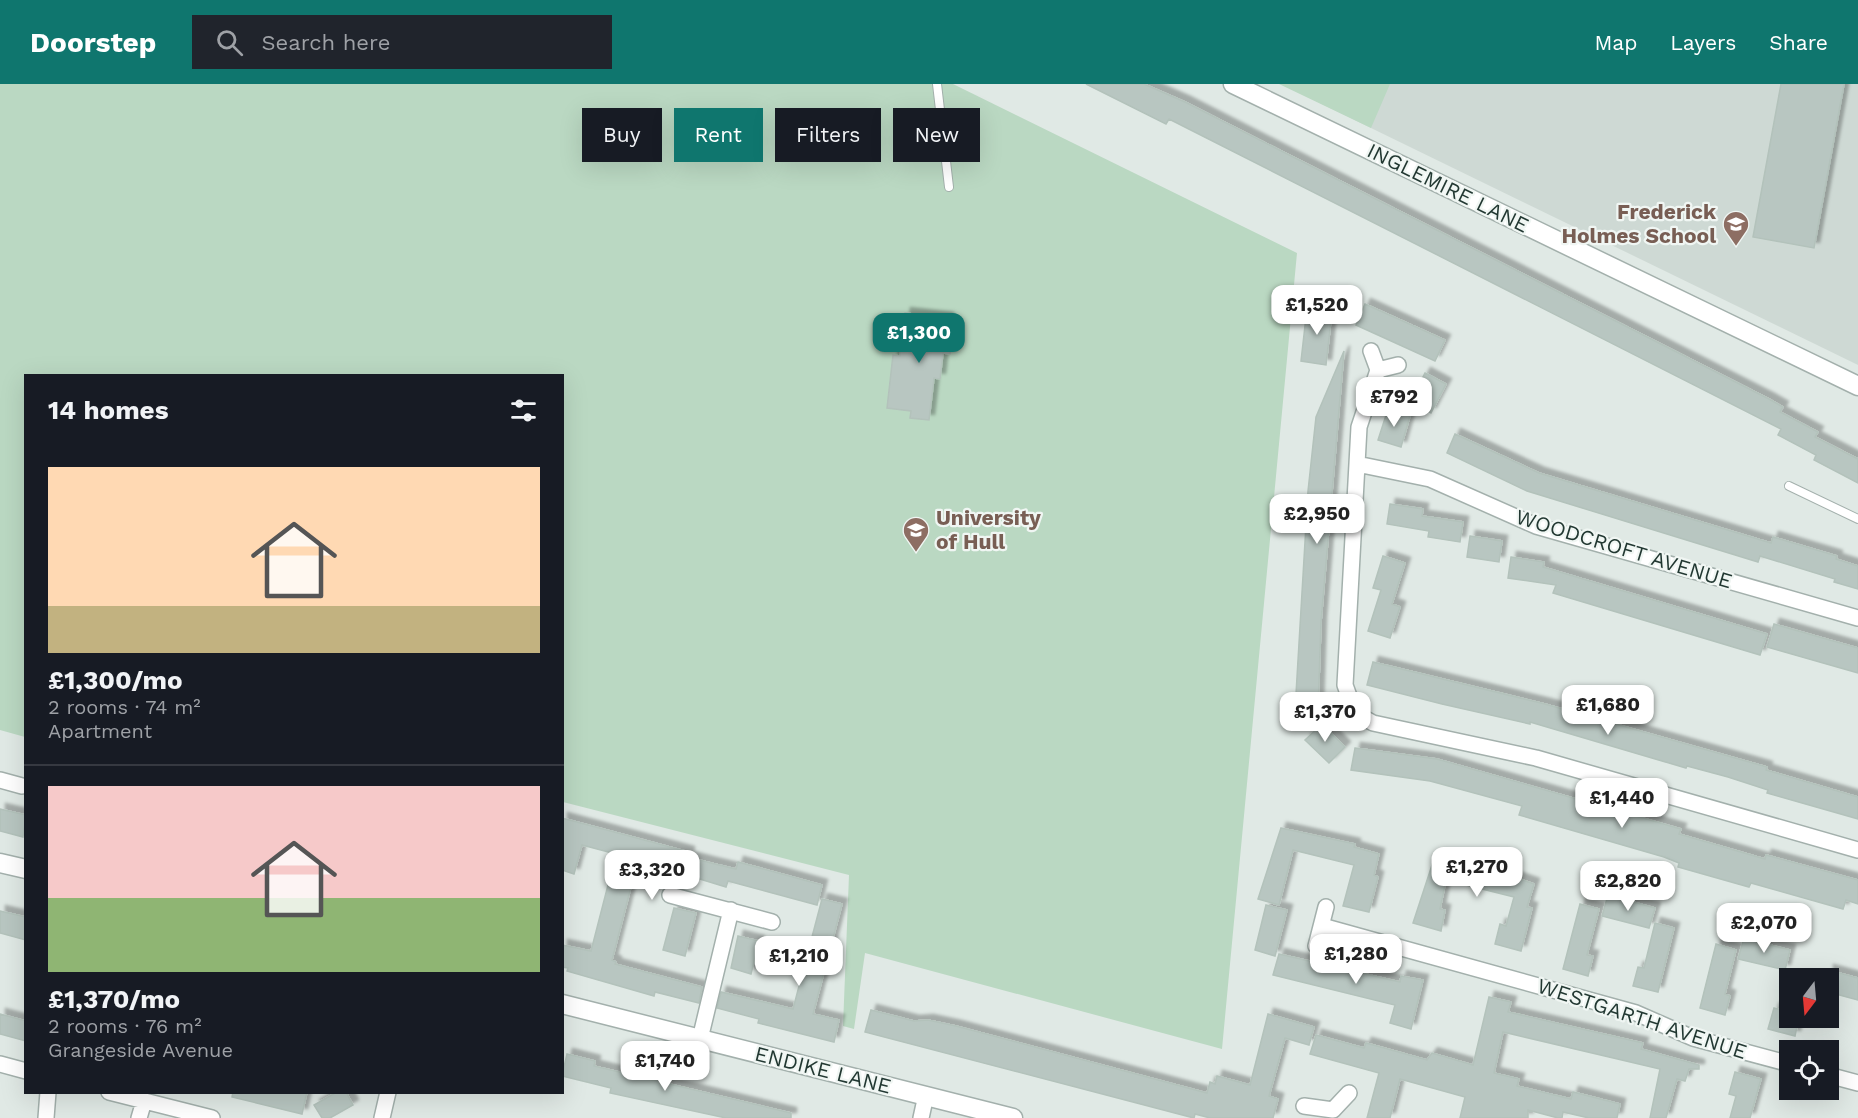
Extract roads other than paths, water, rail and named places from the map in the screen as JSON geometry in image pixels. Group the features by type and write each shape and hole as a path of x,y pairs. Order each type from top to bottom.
{"street":[{"name":"INGLEMIRE LANE","path":"1233,84 1858,386"},
{"path":"1371,351 1378,370 1359,427 1345,685 1355,713 1373,723 1536,758 1858,850"},
{"path":"1378,370 1398,365"},
{"name":"WOODCROFT AVENUE","path":"1358,464 1430,479 1536,526 1858,618"},
{"path":"0,780 22,786"},
{"path":"0,863 24,869"},
{"path":"670,895 772,922"},
{"path":"1316,946 1326,907"},
{"path":"700,1039 731,910"},
{"name":"WESTGARTH AVENUE","path":"1322,926 1636,1013 1694,1038 1779,1061"},
{"name":"ENDIKE LANE","path":"564,1005 1013,1118"},
{"path":"0,1064 24,1070"},
{"path":"1839,1078 1858,1083"},
{"path":"1304,1106 1334,1114 1349,1093"},
{"path":"46,1118 48,1094"},
{"path":"117,1094 212,1118"},
{"path":"382,1118 388,1094"},
{"path":"921,1118 926,1095"},
{"path":"139,1118 144,1101"}],"lane":[{"path":"937,84 949,187"},
{"path":"1789,486 1858,519"}],"place":[{"name":"Frederick Holmes School","path":"1736,247"},
{"name":"University of Hull","path":"916,553"}]}
